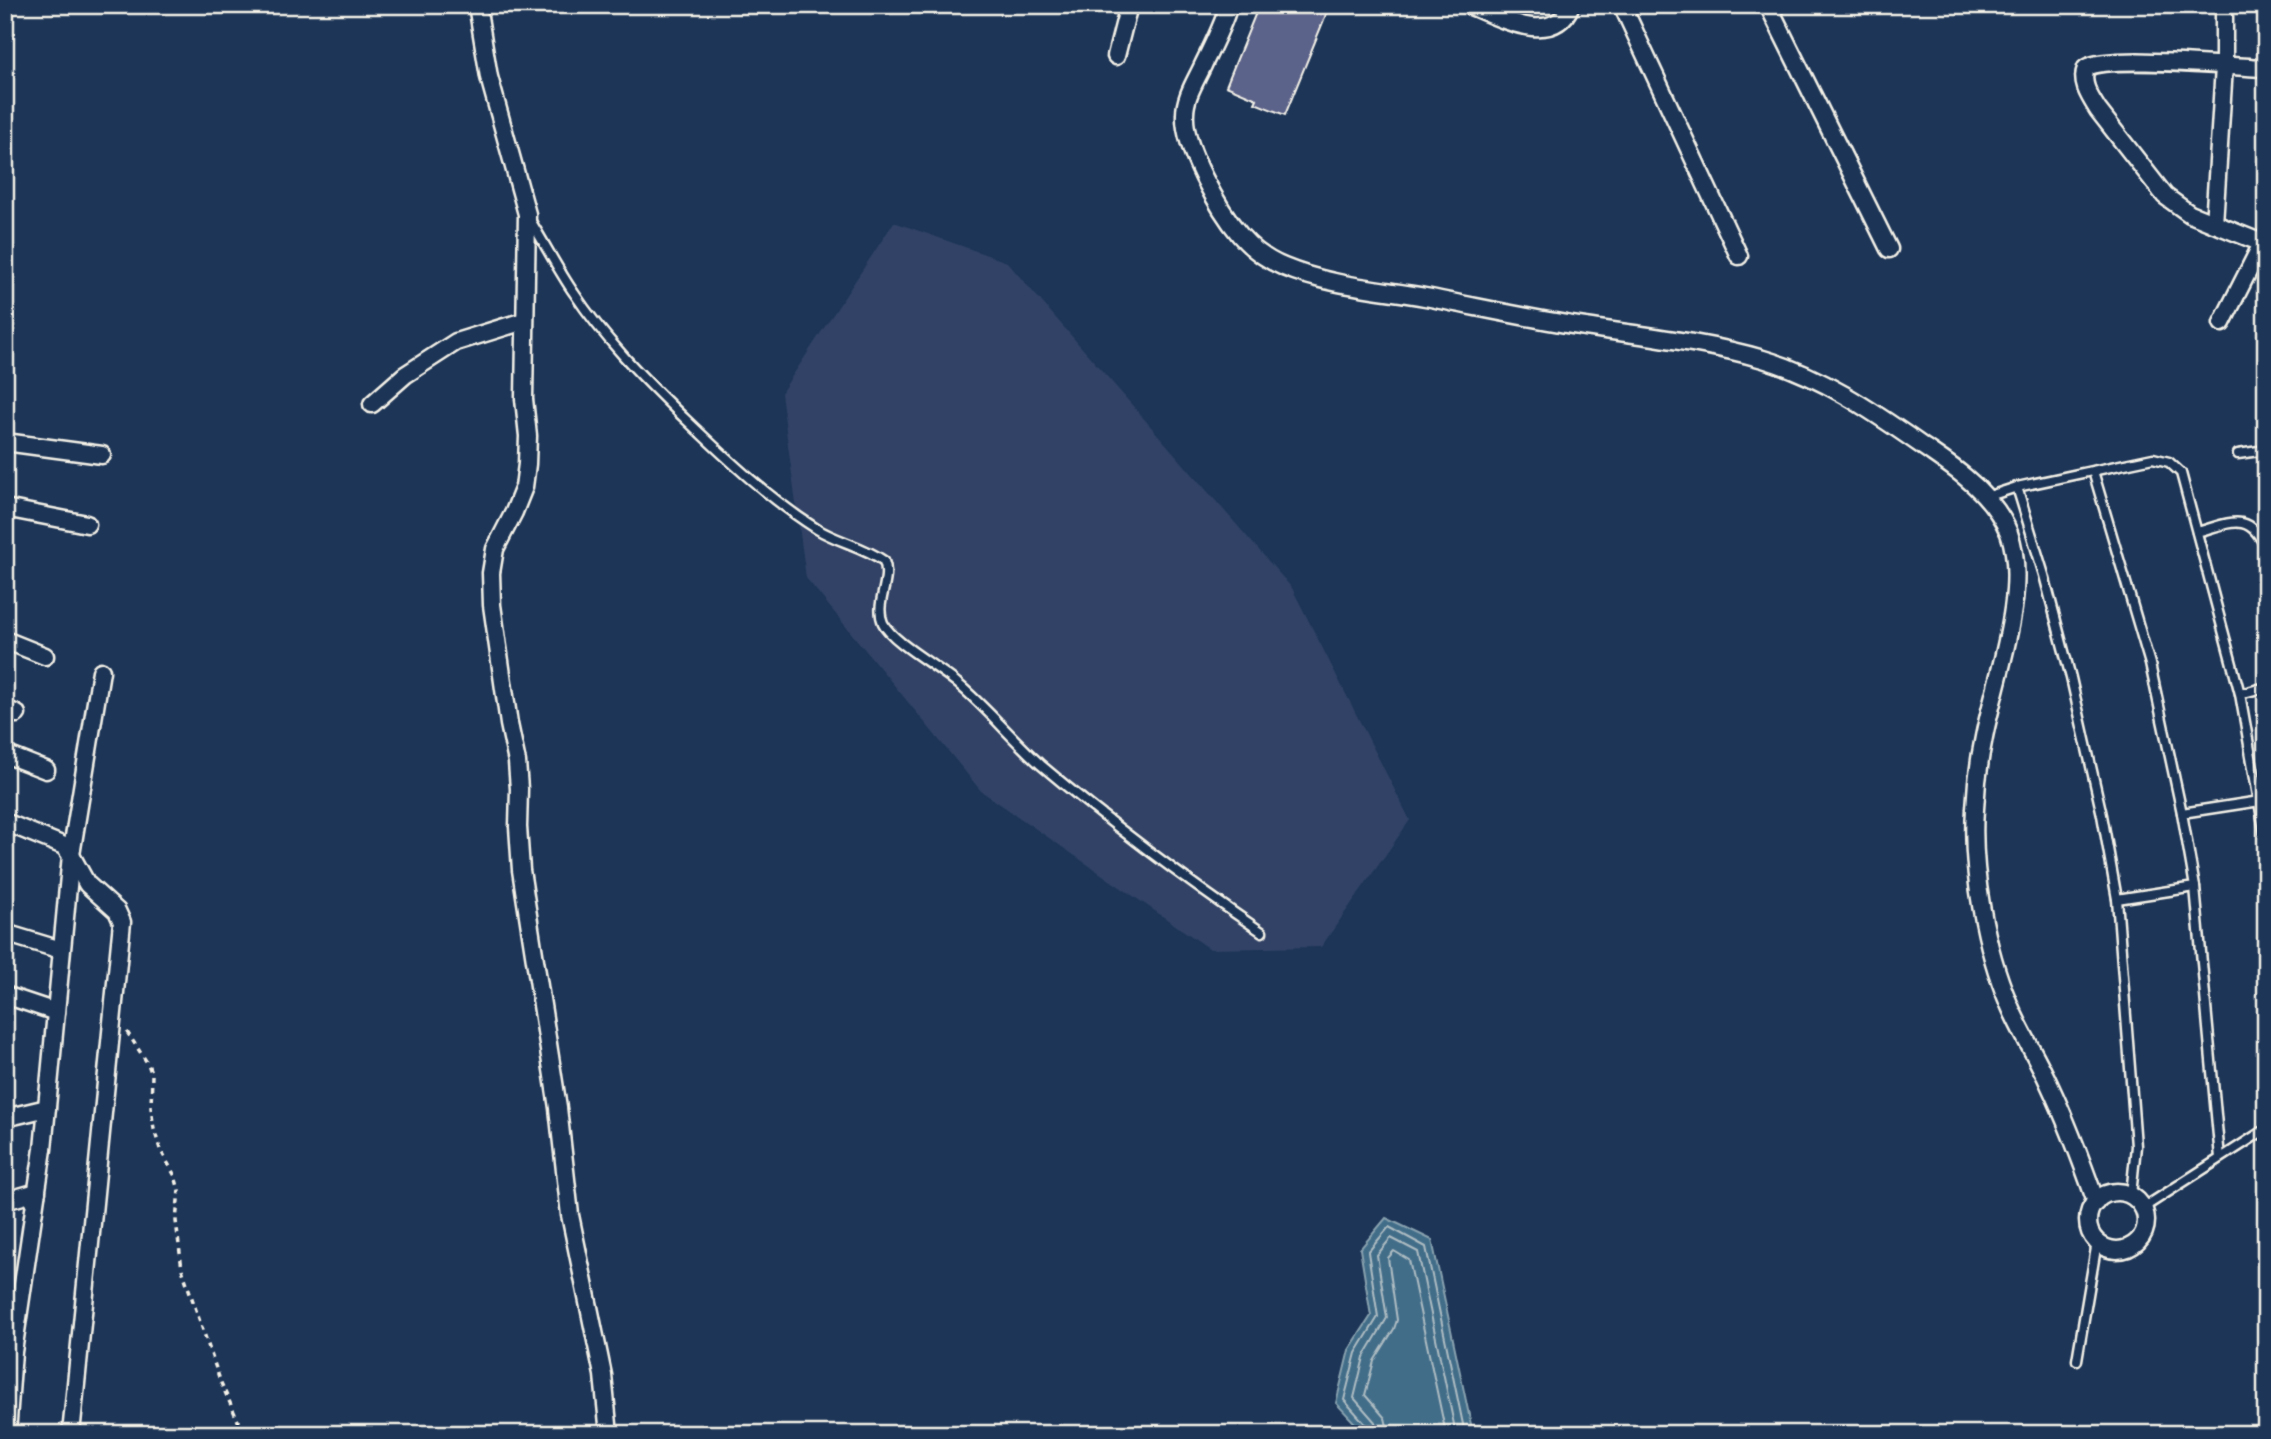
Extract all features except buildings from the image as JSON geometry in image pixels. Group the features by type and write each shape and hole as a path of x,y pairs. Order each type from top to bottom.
{"street":[{"path":"477,5 489,77 527,214 524,321 527,464 524,487 495,549 491,573 492,606 517,762 521,870 558,1108 570,1215 603,1375 609,1434"},
{"path":"1116,55 1129,5"},
{"path":"1229,5 1187,99 1186,126 1188,139 1219,204 1241,237 1256,251 1282,267 1358,286 1688,343 1766,360 1825,384 1886,421 1965,477 1998,514 2009,534 2015,563 2013,602 1978,774 1976,859 1993,955 2008,1003 2052,1090 2096,1202"},
{"path":"1468,5 1527,27 1542,29 1562,19 1571,5"},
{"path":"1622,5 1739,256"},
{"path":"1768,5 1889,249"},
{"path":"2214,224 2224,67 2224,5"},
{"path":"2222,323 2264,240 2190,214 2165,196 2098,110 2089,96 2083,76 2090,64 2102,63 2180,62 2266,68"},
{"path":"372,404 405,375 456,342 524,321"},
{"path":"5,442 102,455"},
{"path":"5,508 87,524"},
{"path":"5,640 45,656"},
{"path":"7,1434 13,1352 47,1108 71,855 101,671"},
{"path":"5,754 46,770"},
{"path":"5,822 64,846 87,884 114,908 123,927 71,1434"},
{"path":"5,933 61,950"},
{"path":"5,995 56,1012"},
{"path":"7,1113 47,1108"},
{"path":"5,1201 37,1192"},
{"path":"2113,1192 2131,1195 2143,1208 2146,1226 2138,1242 2122,1250 2113,1250 2097,1242 2089,1226 2091,1208 2113,1192"}],"lane":[{"path":"527,214 574,294 615,346 705,439 765,491 816,529 884,561 887,577 881,614 883,624 894,636 958,684 1040,763 1115,825 1184,879 1262,932"},
{"path":"2238,454 2266,450"},
{"path":"1986,498 2017,487 2152,458 2169,462 2181,473 2240,694 2263,799 2266,841"},
{"path":"2093,471 2150,664 2182,813 2195,887 2220,1158"},
{"path":"2017,487 2045,575 2071,678 2102,815 2117,899 2136,1146 2131,1195"},
{"path":"2197,532 2232,523 2244,523 2253,526 2260,534 2266,549"},
{"path":"2240,694 2266,687"},
{"path":"2182,813 2263,799"},
{"path":"2117,899 2195,887"},
{"path":"2143,1208 2266,1129"},
{"path":"2077,1360 2097,1242"}],"path":[{"path":"113,1009 149,1064 152,1075 151,1108 154,1129 160,1149 175,1176 178,1190 176,1221 182,1269 221,1383 244,1434"}],"shaded area":[{"path":"894,222 1007,262 1292,588 1410,820 1321,947 1210,949 981,791 806,578 781,393"}],"water":[{"path":"1386,1218 1432,1240 1473,1434 1365,1434 1336,1403 1349,1350 1371,1316 1360,1249"}]}
